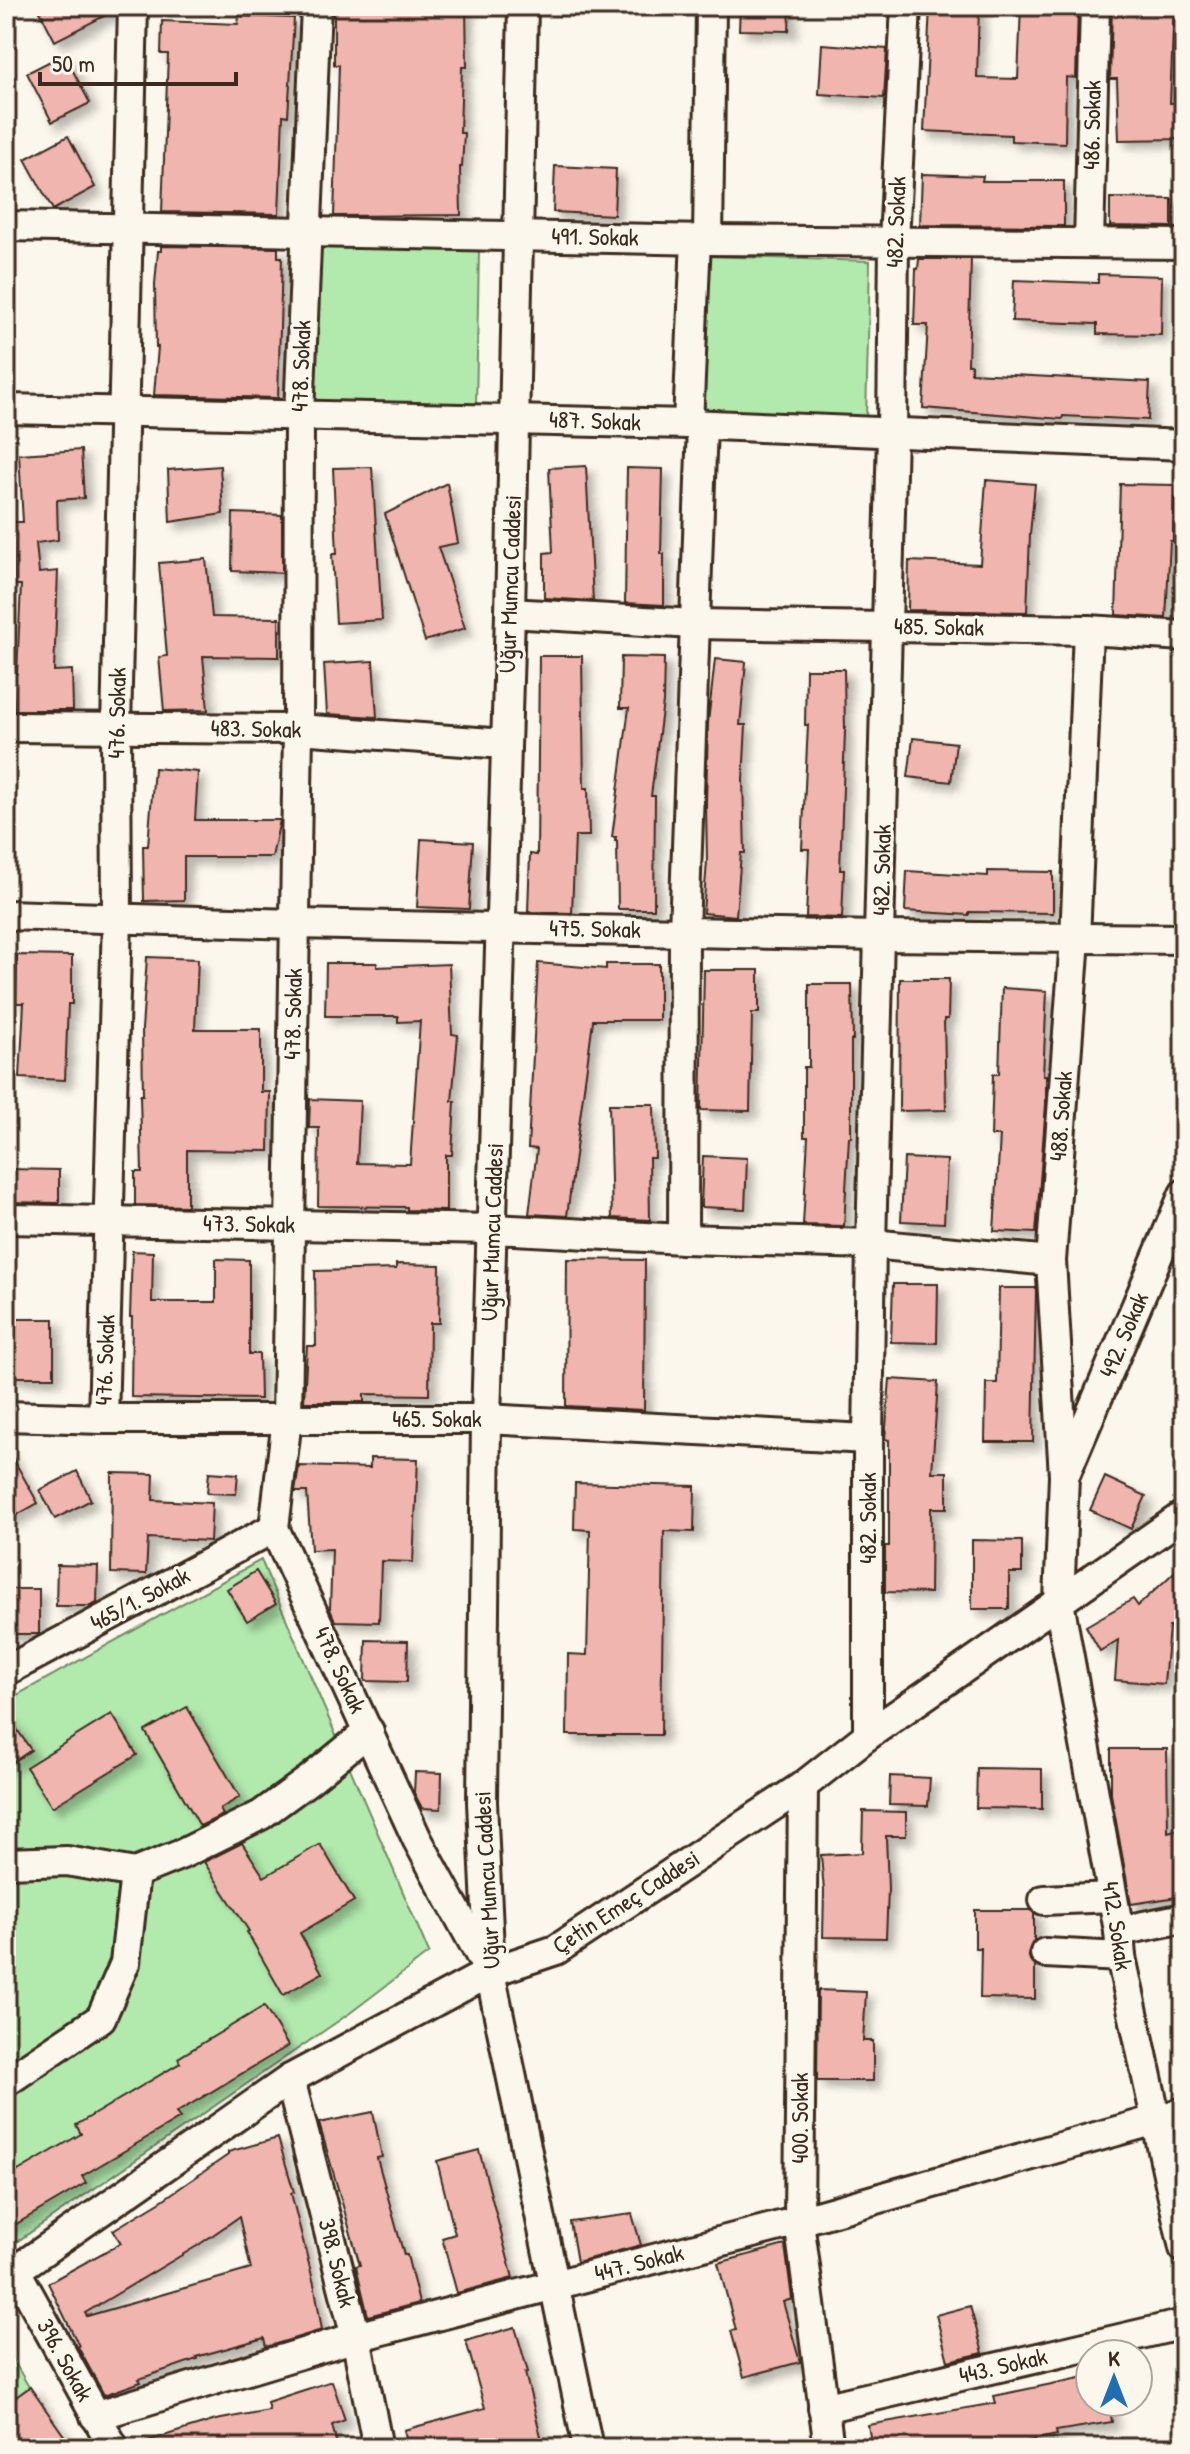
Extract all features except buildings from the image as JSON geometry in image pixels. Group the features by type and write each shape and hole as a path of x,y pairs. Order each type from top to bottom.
{"street":[{"name":"476. Sokak","path":"103,1419 117,919 116,728 133,6"},
{"name":"478. Sokak","path":"316,6 299,415 298,729 287,1419 274,1528 417,1839 490,1972"},
{"name":"Uğur Mumcu Caddesi","path":"523,6 510,613 486,1419 482,1802 490,1972 588,2448"},
{"path":"683,1239 684,931 694,624 695,424 711,6"},
{"name":"482. Sokak","path":"868,1735 871,1244 892,434 894,241 906,6"},
{"name":"486. Sokak","path":"1089,243 1095,6"},
{"name":"491. Sokak","path":"6,226 702,240 1184,244"},
{"name":"487. Sokak","path":"6,409 695,424 1184,445"},
{"name":"485. Sokak","path":"510,613 694,624 1088,630 1184,636"},
{"name":"488. Sokak","path":"1059,1602 1064,1476 1051,1261 1075,939 1088,630"},
{"name":"483. Sokak","path":"6,727 298,729 505,744"},
{"name":"475. Sokak","path":"6,915 880,936 1184,939"},
{"name":"492. Sokak","path":"1064,1476 1184,1194"},
{"name":"473. Sokak","path":"6,1219 493,1229 683,1239 871,1244 1051,1261"},
{"name":"465. Sokak","path":"6,1416 486,1419 868,1439"},
{"name":"Çetin Emeç Caddesi","path":"11,2274 290,2079 490,1972 556,1950 803,1786 868,1735 1184,1515"},
{"name":"465/1. Sokak","path":"6,1671 274,1528"},
{"name":"412. Sokak","path":"1059,1602 1120,1944 1184,2248"},
{"path":"6,1863 67,1861 135,1873 261,1815 369,1731"},
{"name":"400. Sokak","path":"803,1786 799,2221 829,2448"},
{"path":"6,2082 101,2018 125,1963 135,1873"},
{"path":"1044,1900 1112,1897"},
{"path":"1045,1953 1120,1944 1184,1918"},
{"name":"398. Sokak","path":"290,2079 356,2337 378,2448"},
{"name":"447. Sokak","path":"95,2416 356,2337 799,2221 1184,2112"},
{"name":"396. Sokak","path":"11,2274 114,2448"},
{"name":"443. Sokak","path":"823,2408 1184,2324"}],"green space":[{"path":"311,247 479,250 476,407 308,403"},
{"path":"704,256 870,261 866,418 699,413"},
{"path":"261,1560 429,1953 350,2013 6,2249 6,1701"},
{"path":"6,2348 65,2448 6,2448"}]}
